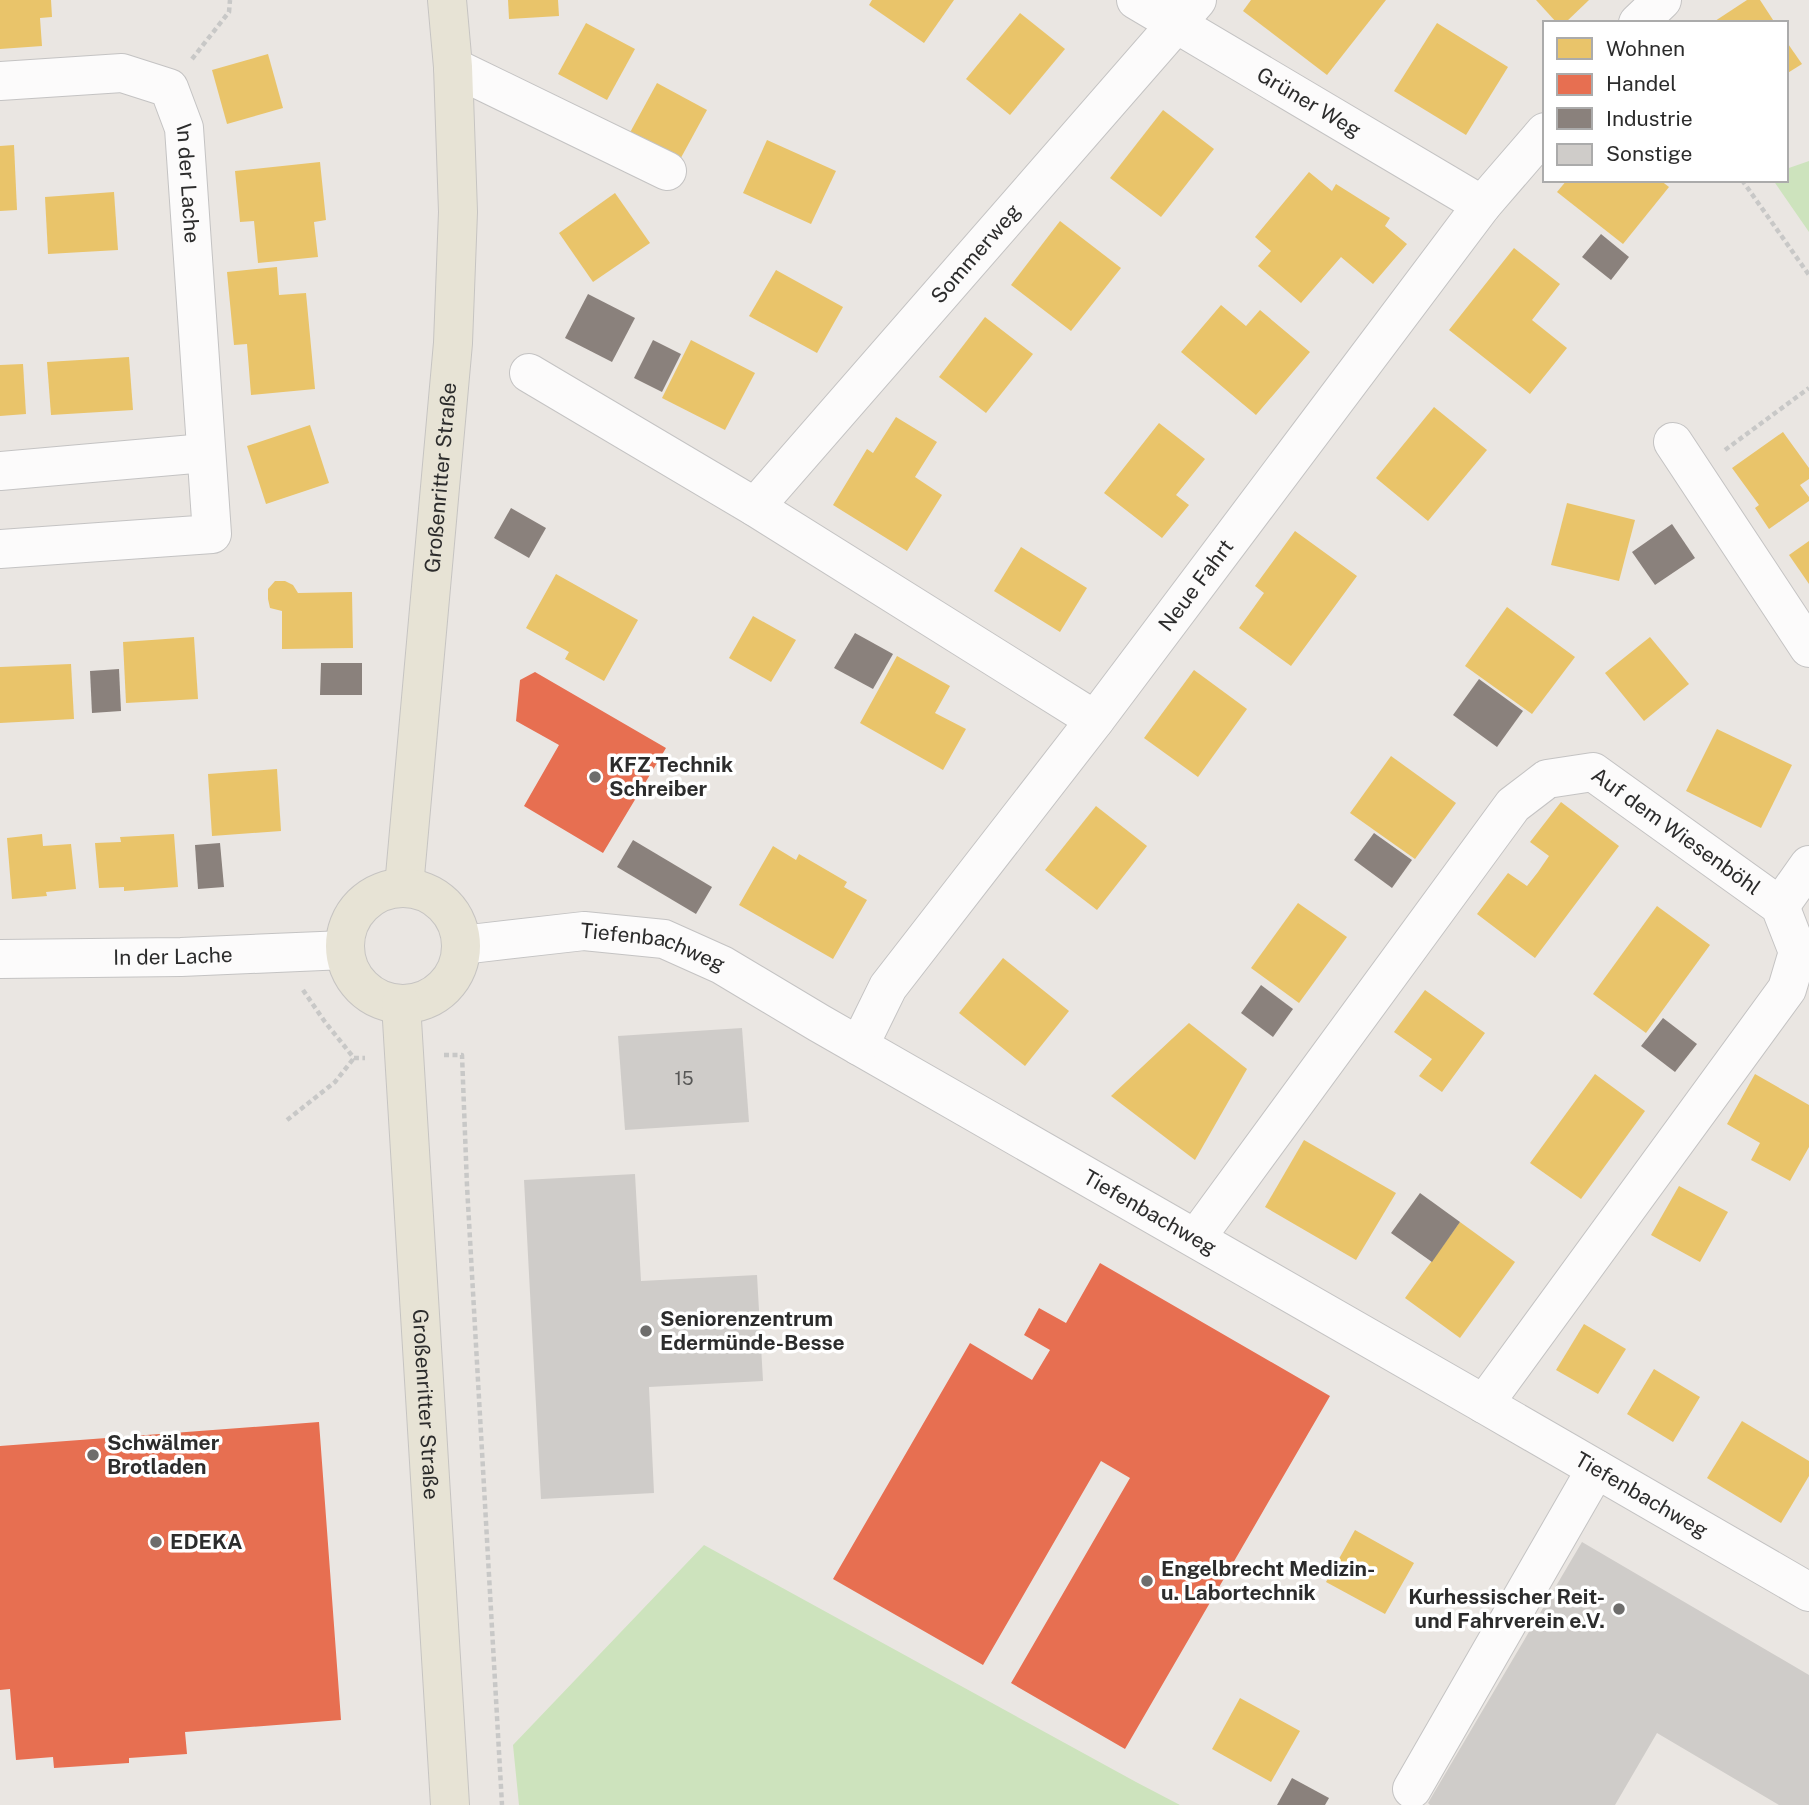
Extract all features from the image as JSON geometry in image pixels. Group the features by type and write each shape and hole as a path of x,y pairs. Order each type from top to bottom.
{"main road":[{"name":"Großenritter Straße","path":"404,887 453,342 458,212 453,67 447,0"},
{"path":"404,887 416,888 440,900 450,910 459,926 462,945 455,974 439,992 415,1003 401,1004 373,996 362,987 348,964 345,950 348,928 361,906 378,893 404,887"},
{"name":"Großenritter Straße","path":"401,1004 450,1805"}],"street":[{"name":"Grüner Weg","path":"1136,0 1186,12 1482,205"},
{"path":"1640,21 1662,0"},
{"name":"Sommerweg","path":"755,507 1186,12"},
{"path":"453,67 667,171"},
{"path":"0,81 122,73 169,88"},
{"name":"In der Lache","path":"0,549 212,534 184,128 169,88"},
{"name":"Neue Fahrt","path":"859,1046 888,987 1095,720 1482,205 1543,134"},
{"path":"529,373 755,507 1095,720"},
{"path":"0,471 205,453"},
{"path":"1683,458 1809,648"},
{"name":"Auf dem Wiesenböhl","path":"1196,1238 1513,805 1547,779 1593,772 1780,906 1798,953 1787,989 1484,1404"},
{"path":"1780,906 1809,864"},
{"name":"Tiefenbachweg","path":"462,945 584,932 664,939 722,965 1809,1591"},
{"name":"In der Lache","path":"0,959 181,957 345,950"},
{"path":"1412,1788 1596,1469"}],"path":[{"path":"169,88 229,12 230,0"},
{"path":"1743,182 1809,275"},
{"path":"1683,458 1809,388"},
{"path":"294,952 295,976 325,1022 354,1058"},
{"path":"287,1120 335,1082 354,1058 462,1055 502,1805"}],"green space":[{"path":"1809,161 1809,232 1774,182 1788,182 1788,168"},
{"path":"704,1545 1180,1805 519,1805 513,1745"}],"building: Wohnen":[{"path":"0,0 51,0 52,17 40,18 42,46 0,49"},
{"path":"508,0 558,0 559,16 509,19"},
{"path":"872,0 954,0 924,43 869,5"},
{"path":"1251,0 1386,0 1327,75 1243,11"},
{"path":"1536,0 1589,0 1567,21 1555,21"},
{"path":"1747,0 1760,0 1774,21 1715,21"},
{"path":"1020,13 1065,49 1010,115 966,79"},
{"path":"586,23 635,49 607,100 558,74"},
{"path":"1437,23 1508,67 1466,135 1394,91"},
{"path":"1788,44 1802,64 1788,73"},
{"path":"268,54 283,108 227,124 212,70"},
{"path":"657,83 707,110 677,165 627,138"},
{"path":"1163,110 1214,149 1161,217 1110,178"},
{"path":"767,140 836,171 811,224 743,193"},
{"path":"14,145 17,210 0,211 0,146"},
{"path":"320,162 326,220 314,222 318,257 258,263 254,221 240,222 235,171"},
{"path":"1309,172 1332,191 1336,184 1390,218 1385,226 1407,244 1373,284 1341,257 1301,303 1258,266 1271,251 1255,237"},
{"path":"1565,182 1663,182 1669,187 1623,244 1557,192"},
{"path":"114,192 118,250 48,254 45,197"},
{"path":"615,193 650,243 593,282 559,233"},
{"path":"1060,221 1121,268 1071,331 1011,285"},
{"path":"1514,248 1560,284 1532,320 1567,348 1530,394 1449,330"},
{"path":"277,267 279,295 306,293 315,389 251,395 247,344 234,345 227,272"},
{"path":"776,270 843,307 817,353 749,316"},
{"path":"1221,305 1246,326 1260,310 1310,352 1256,415 1181,352"},
{"path":"985,317 1033,354 986,413 939,377"},
{"path":"691,340 755,373 725,430 662,398"},
{"path":"129,357 133,410 51,415 47,362"},
{"path":"23,364 26,414 0,416 0,365"},
{"path":"1434,407 1487,450 1428,521 1376,478"},
{"path":"896,417 937,442 915,477 942,495 907,551 833,505 867,449 873,453"},
{"path":"1159,423 1205,459 1176,495 1189,505 1162,538 1104,493"},
{"path":"310,425 329,483 266,504 247,446"},
{"path":"1783,432 1809,468 1809,479 1800,485 1809,501 1769,529 1755,508 1759,505 1732,468"},
{"path":"1567,503 1635,520 1619,581 1551,565"},
{"path":"1295,531 1357,576 1291,666 1239,628 1264,593 1255,586"},
{"path":"1809,541 1809,584 1789,555"},
{"path":"1021,547 1087,588 1060,632 994,591"},
{"path":"556,574 638,620 604,681 565,659 569,652 526,628"},
{"path":"275,581 285,581 293,585 298,593 352,592 353,648 282,649 282,611 270,608 268,599 268,589"},
{"path":"1507,607 1575,657 1532,714 1465,666"},
{"path":"753,616 796,640 771,682 729,658"},
{"path":"194,637 198,699 126,703 123,642"},
{"path":"1650,637 1689,684 1644,721 1605,673"},
{"path":"897,656 950,686 935,713 966,729 943,770 860,723"},
{"path":"71,664 74,719 0,723 0,667"},
{"path":"1194,670 1247,709 1198,777 1144,738"},
{"path":"1717,729 1792,765 1761,828 1686,791"},
{"path":"1391,756 1456,803 1415,859 1350,813"},
{"path":"277,769 281,831 212,836 208,774"},
{"path":"1561,802 1619,846 1535,958 1477,914 1508,873 1527,886 1538,872 1549,856 1530,842"},
{"path":"1096,806 1147,846 1097,910 1045,870"},
{"path":"42,834 43,846 71,844 76,889 46,892 47,896 12,899 7,838"},
{"path":"174,834 178,887 124,891 124,887 99,888 95,843 121,842 120,837"},
{"path":"773,846 796,860 799,854 847,882 844,887 867,900 833,959 739,905"},
{"path":"1298,903 1347,937 1299,1003 1251,968"},
{"path":"1657,906 1710,945 1646,1033 1593,994"},
{"path":"1003,958 1069,1011 1025,1066 959,1013"},
{"path":"1425,990 1485,1033 1442,1092 1419,1076 1432,1059 1394,1032"},
{"path":"1189,1023 1247,1069 1195,1160 1111,1096"},
{"path":"1595,1074 1645,1111 1581,1199 1530,1163"},
{"path":"1755,1074 1809,1105 1809,1147 1790,1181 1751,1160 1760,1143 1727,1124"},
{"path":"1304,1140 1396,1193 1356,1260 1265,1207"},
{"path":"1679,1186 1728,1212 1700,1262 1651,1235"},
{"path":"1460,1222 1515,1262 1460,1338 1405,1298"},
{"path":"1584,1324 1626,1349 1598,1394 1556,1370"},
{"path":"1654,1369 1700,1397 1673,1442 1627,1414"},
{"path":"1742,1421 1809,1461 1809,1476 1781,1523 1707,1478"},
{"path":"1355,1530 1414,1563 1385,1614 1326,1582"},
{"path":"1240,1698 1300,1731 1271,1782 1212,1749"}],"building: Handel":[{"name":"KFZ Technik Schreiber","path":"535,672 666,748 603,853 524,806 559,745 516,721 520,680"},
{"path":"1100,1263 1330,1396 1125,1749 1011,1683 1130,1478 1101,1461 983,1665 833,1579 970,1343 1032,1380 1050,1350 1024,1335 1039,1308 1066,1323"},
{"path":"319,1422 341,1720 185,1732 187,1754 129,1758 129,1763 54,1768 53,1757 16,1760 10,1689 0,1690 0,1446"}],"building: Industrie":[{"path":"1601,234 1629,257 1611,280 1582,257"},
{"path":"588,294 635,318 612,362 565,338"},
{"path":"653,340 681,354 662,392 634,378"},
{"path":"511,508 546,528 529,558 494,538"},
{"path":"1672,524 1695,558 1655,585 1632,552"},
{"path":"855,633 893,654 873,689 834,668"},
{"path":"321,663 362,663 362,695 320,695"},
{"path":"119,669 121,711 92,713 90,671"},
{"path":"1479,679 1523,711 1497,747 1453,715"},
{"path":"1374,833 1412,860 1392,888 1354,860"},
{"path":"633,840 712,887 696,914 617,867"},
{"path":"220,843 224,887 198,889 195,845"},
{"path":"1261,985 1293,1009 1273,1037 1241,1013"},
{"path":"1663,1018 1697,1044 1675,1072 1641,1046"},
{"path":"1420,1193 1460,1222 1432,1262 1391,1233"},
{"path":"1292,1778 1329,1798 1325,1805 1277,1805"}],"building: Sonstige":[{"path":"742,1028 749,1122 625,1130 618,1036"},
{"name":"Seniorenzentrum Edermünde-Besse","path":"635,1174 641,1281 757,1275 763,1381 649,1387 654,1493 541,1499 524,1180"},
{"name":"Kurhessischer Reit- und Fahrverein e.V.","path":"1582,1542 1809,1675 1809,1805 1779,1805 1657,1733 1615,1805 1428,1803"}],"place":[{"name":"KFZ Technik Schreiber","path":"595,777"},
{"name":"Seniorenzentrum Edermünde-Besse","path":"646,1331"},
{"name":"Schwälmer Brotladen","path":"93,1455"},
{"name":"EDEKA","path":"156,1542"},
{"name":"Engelbrecht Medizin- u. Labortechnik","path":"1147,1581"},
{"name":"Kurhessischer Reit- und Fahrverein e.V.","path":"1619,1609"}]}
